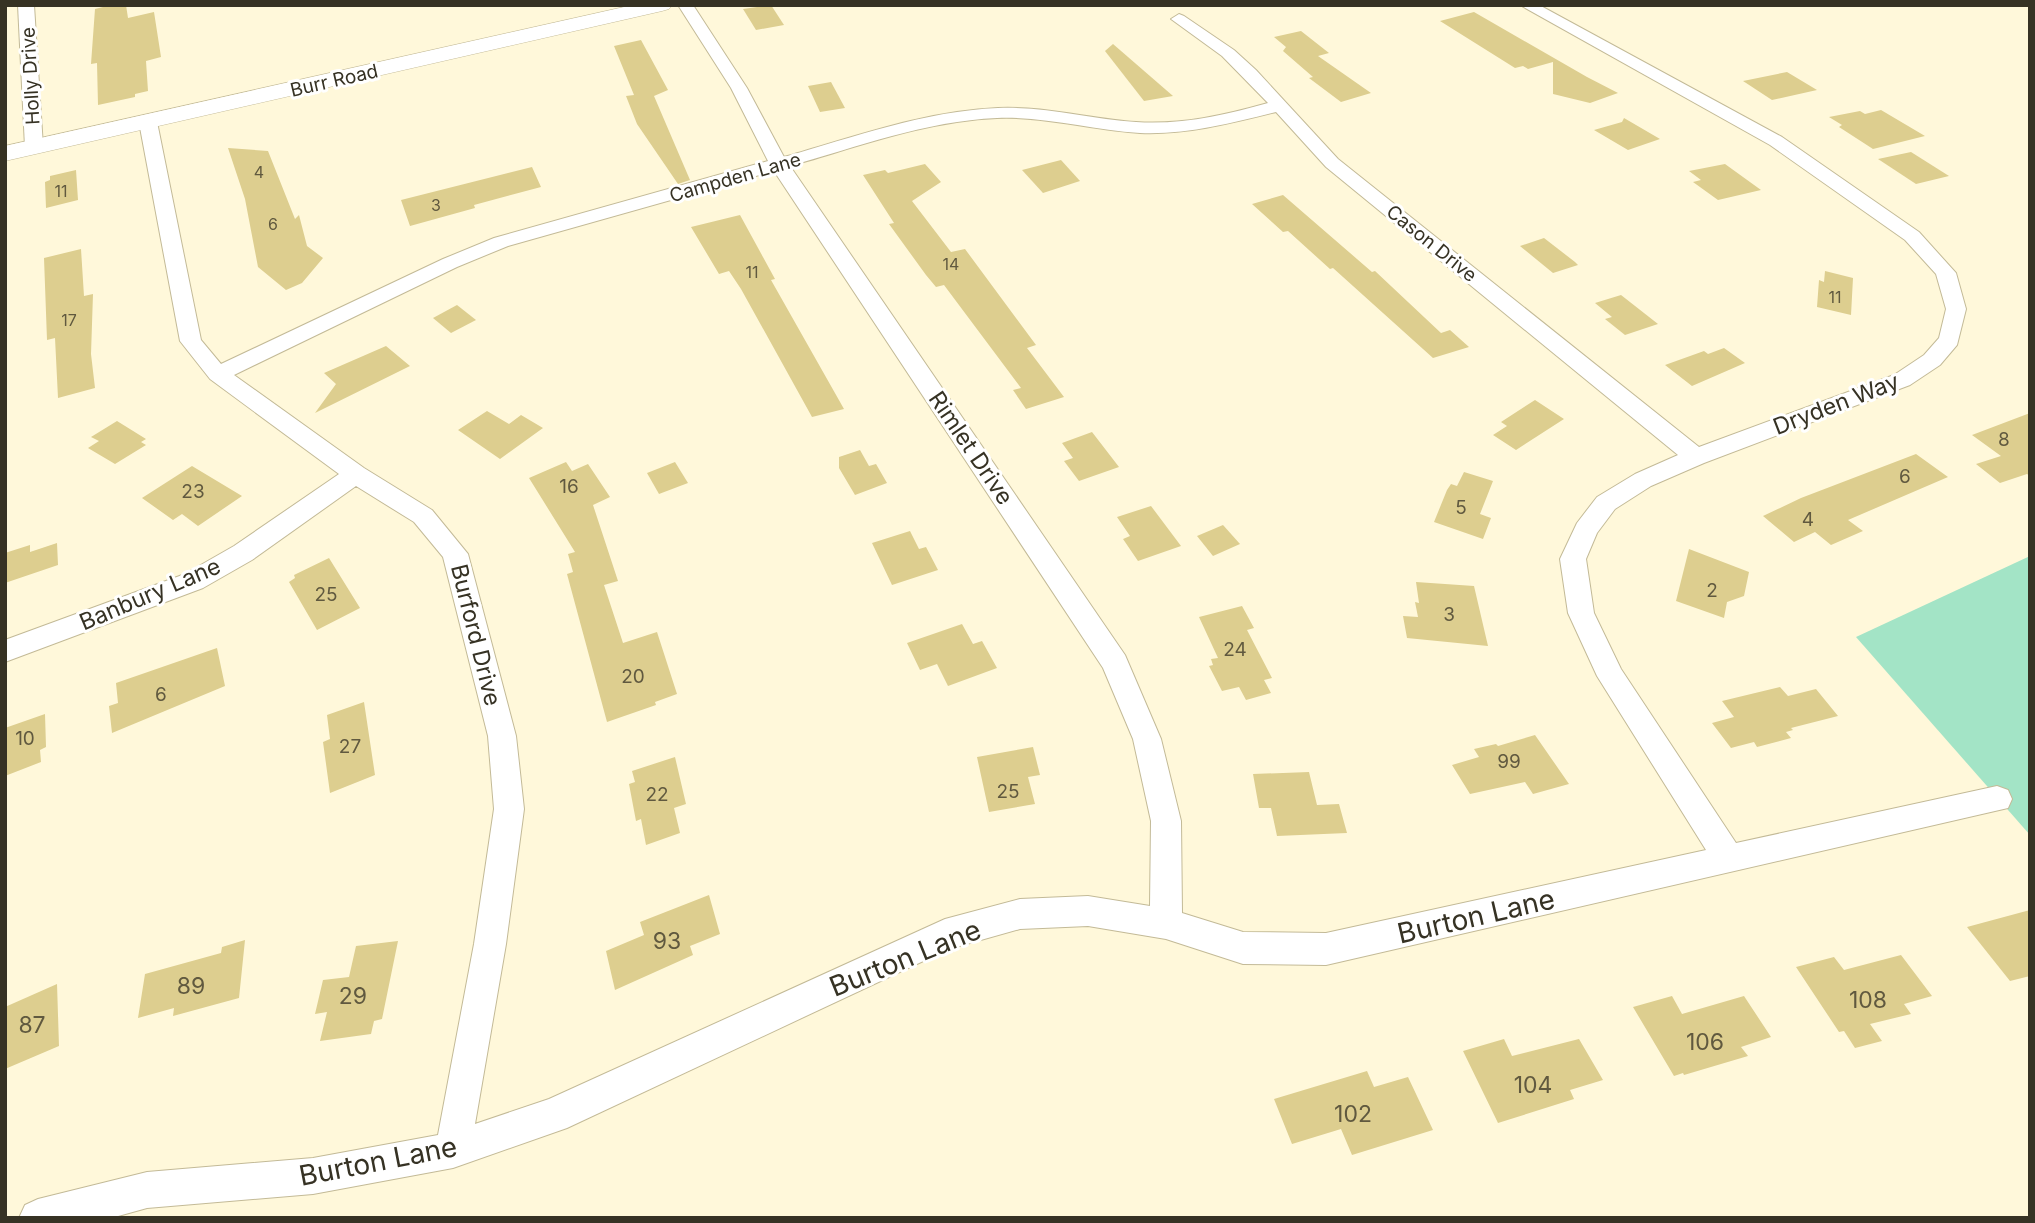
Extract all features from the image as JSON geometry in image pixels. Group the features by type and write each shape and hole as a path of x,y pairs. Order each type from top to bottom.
{"street":[{"name":"Holly Drive","path":"26,5 34,147"},
{"name":"Burr Road","path":"5,154 662,5"},
{"name":"Rimlet Drive","path":"685,5 740,88 779,164 1115,663 1147,738 1166,821 1166,924"},
{"name":"Dryden Way","path":"1527,5 1776,141 1912,236 1946,274 1956,309 1949,340 1932,360 1902,380 1696,457 1643,480 1606,503 1586,529 1573,559 1581,613 1611,676 1729,859"},
{"name":"Cason Drive","path":"1178,19 1228,53 1332,163 1696,457"},
{"name":"Campden Lane","path":"218,374 450,263 501,242 948,117 1030,113 1151,128 1198,125 1278,106"},
{"name":"Burford Drive","path":"148,122 191,341 218,374 356,474 423,516 455,554 502,736 509,809 490,944 453,1150"},
{"name":"Banbury Lane","path":"5,651 194,581 243,553 356,474"},
{"name":"Burton Lane","path":"38,1218 147,1190 313,1176 453,1150 554,1115 945,935 1020,914 1088,911 1166,924 1243,948 1326,949 1997,799"}],"green space":[{"path":"2030,556 2030,835 1856,637"}],"building":[{"path":"126,5 128,18 154,12 161,57 146,61 148,91 135,94 135,97 98,105 97,63 91,64 95,9"},
{"path":"771,5 784,25 756,30 743,9"},
{"path":"1474,12 1618,93 1590,103 1553,94 1553,62 1528,69 1523,66 1515,68 1440,21"},
{"path":"1301,31 1329,53 1318,56 1371,93 1341,102 1309,78 1313,77 1283,51 1286,47 1274,37"},
{"path":"641,40 668,90 654,96 690,180 678,184 637,124 626,96 634,95 614,46"},
{"path":"1113,44 1173,96 1144,101 1105,51"},
{"path":"1787,72 1817,90 1772,100 1743,81"},
{"path":"831,82 845,108 820,112 808,86"},
{"path":"1881,110 1925,136 1873,149 1839,127 1842,125 1829,117 1860,111 1865,114"},
{"path":"1624,118 1660,139 1628,150 1594,130 1622,122"},
{"path":"228,148 268,151 295,219 299,215 307,246 323,258 302,283 286,290 258,267 245,199"},
{"path":"1911,152 1949,176 1916,184 1878,159"},
{"path":"1061,160 1080,181 1043,193 1022,170"},
{"path":"925,164 941,182 912,201 951,252 965,249 1036,345 1027,348 1064,397 1026,409 1013,390 1021,388 944,285 936,287 926,275 889,224 894,223 863,175 885,170 888,173"},
{"path":"1725,164 1761,190 1718,200 1693,182 1701,180 1689,171"},
{"path":"532,167 541,187 410,226 401,200"},
{"path":"76,170 78,200 46,208 45,182 50,180 50,176"},
{"path":"1283,195 1372,272 1375,271 1441,333 1450,330 1469,347 1433,358 1333,268 1330,269 1288,231 1283,232 1252,204"},
{"path":"740,215 775,279 771,280 844,409 812,417 741,289 729,271 719,274 691,227"},
{"path":"1544,238 1578,265 1553,273 1520,246"},
{"path":"81,249 84,296 93,294 91,354 95,388 58,398 55,338 47,340 44,258"},
{"path":"1825,271 1853,278 1851,315 1817,307 1819,280 1824,282"},
{"path":"1621,295 1658,324 1625,335 1605,319 1612,317 1595,303"},
{"path":"457,305 476,320 451,333 433,318"},
{"path":"386,346 410,366 315,413 336,384 324,373"},
{"path":"1724,348 1745,363 1692,386 1665,365 1704,351 1708,354"},
{"path":"1535,400 1564,419 1516,450 1493,435 1507,426 1501,422"},
{"path":"487,411 509,424 521,415 543,428 500,459 458,430"},
{"path":"2030,413 2030,476 2027,474 2000,483 1976,464 2001,456 1972,435"},
{"path":"117,421 146,439 141,442 146,445 115,464 88,448 99,441 91,437"},
{"path":"1092,432 1119,467 1079,481 1064,461 1073,458 1062,443"},
{"path":"860,450 869,466 876,464 887,483 855,495 839,468 839,457"},
{"path":"1916,454 1948,477 1848,520 1863,531 1831,545 1815,532 1794,542 1763,516 1801,498"},
{"path":"566,462 572,471 588,464 610,497 593,505 618,581 604,585 623,643 657,632 677,694 655,702 656,705 607,722 567,574 573,572 568,554 575,552 529,478"},
{"path":"675,462 688,483 659,494 647,473"},
{"path":"192,466 242,496 198,526 182,514 173,520 142,498"},
{"path":"1464,472 1493,481 1480,514 1491,518 1483,539 1434,522 1447,490 1451,484 1457,486"},
{"path":"1151,506 1181,546 1138,561 1123,539 1130,536 1117,517"},
{"path":"1223,525 1240,544 1213,556 1197,536"},
{"path":"910,531 919,549 926,547 938,570 892,585 872,543"},
{"path":"57,543 58,565 5,583 5,553 30,545 30,552"},
{"path":"1689,549 1749,572 1744,596 1727,602 1724,618 1676,601"},
{"path":"329,558 360,608 317,630 289,582 295,578 294,575"},
{"path":"1416,582 1474,586 1488,646 1407,638 1403,616 1418,617 1415,602 1419,603"},
{"path":"1242,606 1254,628 1247,630 1272,678 1264,680 1271,693 1246,700 1239,687 1222,691 1209,666 1213,665 1211,659 1218,658 1199,617"},
{"path":"962,624 973,644 982,641 997,668 948,686 937,664 920,670 907,643"},
{"path":"217,648 225,686 112,733 109,706 118,703 116,683"},
{"path":"1780,687 1788,696 1816,689 1838,716 1791,728 1793,730 1786,732 1791,738 1757,747 1754,742 1731,748 1712,723 1734,717 1722,701"},
{"path":"364,702 375,775 330,793 323,742 330,739 327,715"},
{"path":"45,714 46,747 40,750 41,762 5,776 5,728"},
{"path":"1535,735 1569,784 1533,794 1525,782 1470,794 1452,765 1479,757 1474,749 1496,744 1498,746"},
{"path":"1033,747 1040,775 1028,777 1035,804 989,812 977,757"},
{"path":"675,757 686,804 674,808 680,833 646,845 641,819 636,821 629,784 635,782 632,771"},
{"path":"1309,772 1317,805 1339,804 1347,833 1277,836 1271,808 1259,808 1253,774"},
{"path":"709,895 720,934 690,946 693,955 615,990 606,951 644,935 640,922"},
{"path":"2030,910 2030,976 2010,981 1967,927"},
{"path":"245,940 239,998 173,1016 174,1008 138,1018 145,974 221,953 222,947"},
{"path":"398,941 382,1019 374,1021 371,1034 320,1041 327,1012 315,1014 323,980 349,977 356,946"},
{"path":"1901,955 1932,996 1904,1004 1911,1014 1870,1024 1882,1041 1855,1048 1844,1031 1839,1032 1796,967 1834,957 1844,970"},
{"path":"57,984 59,1046 5,1069 5,1007"},
{"path":"1672,996 1682,1014 1744,996 1771,1037 1741,1047 1748,1056 1674,1076 1633,1007"},
{"path":"1504,1039 1512,1056 1579,1039 1603,1080 1570,1090 1574,1099 1498,1123 1463,1051"},
{"path":"1367,1071 1374,1087 1408,1077 1433,1130 1352,1155 1341,1129 1292,1144 1274,1099"}]}
